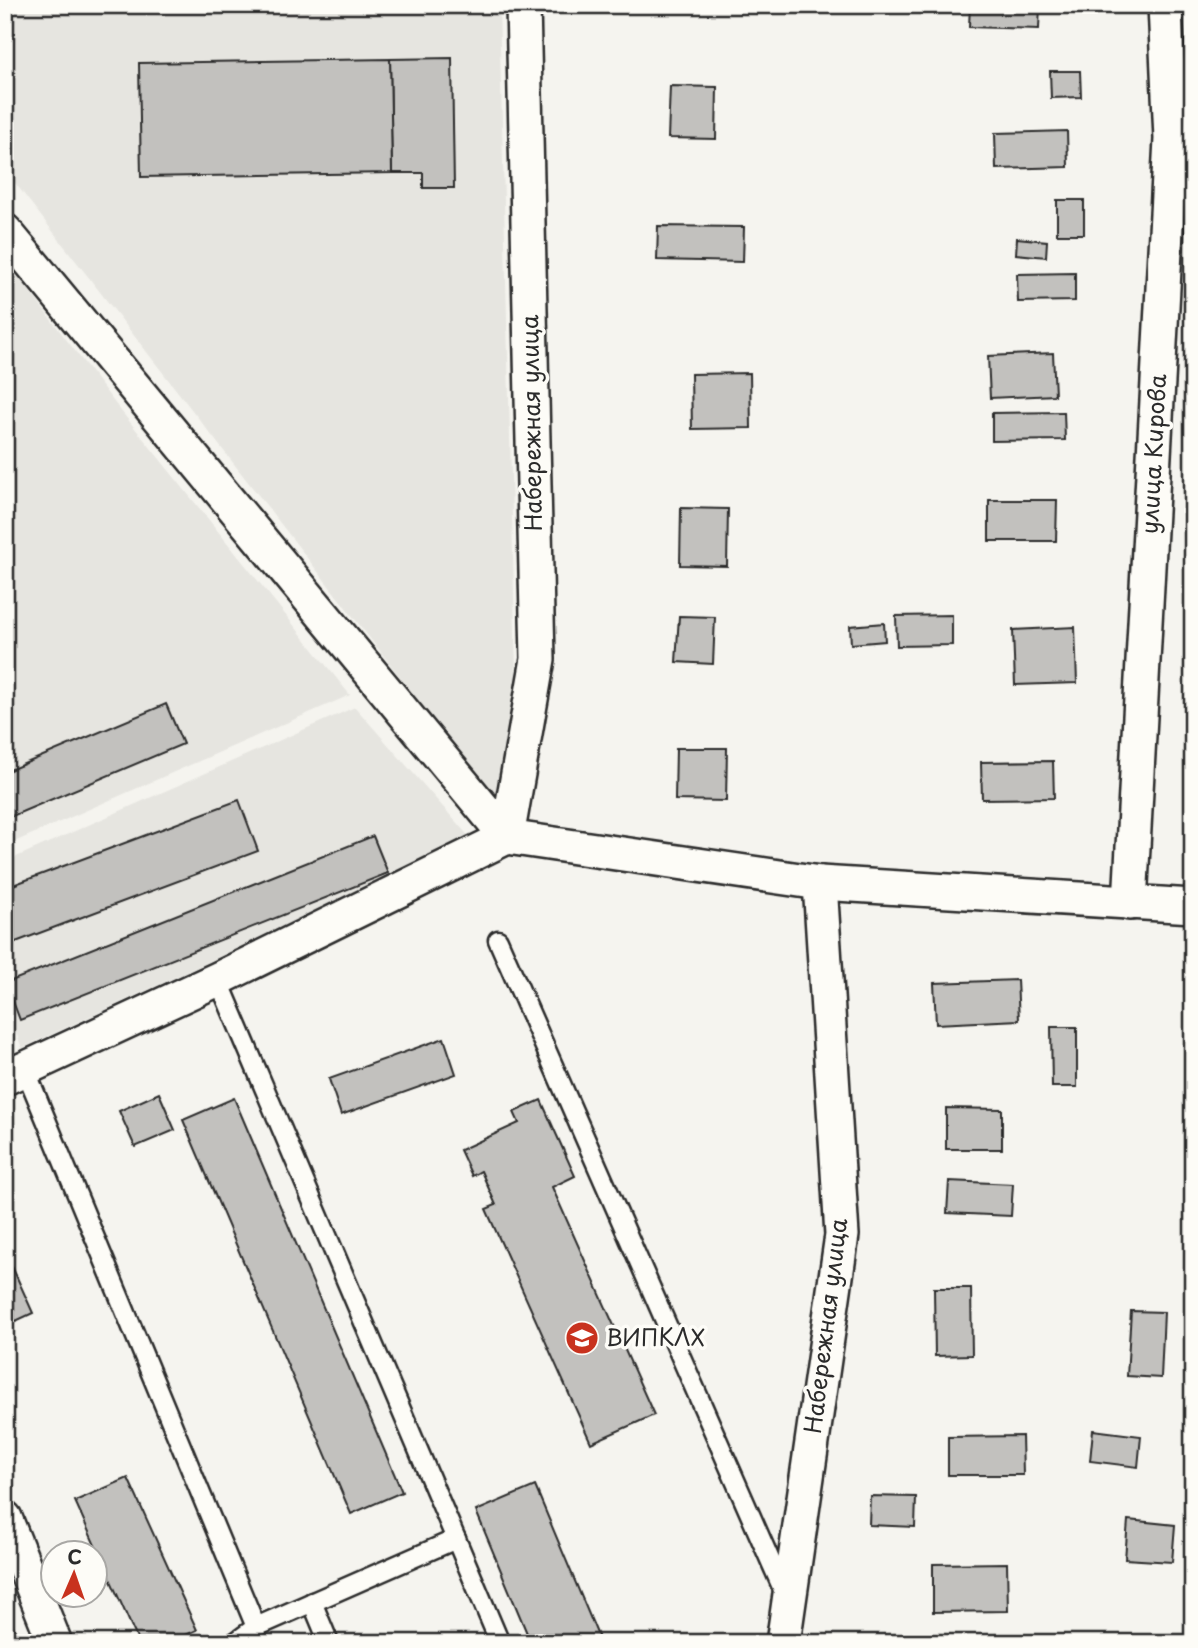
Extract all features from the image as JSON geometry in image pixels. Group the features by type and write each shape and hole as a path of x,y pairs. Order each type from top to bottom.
{"street":[{"name":"Набережная улица","path":"507,837 538,659 523,5"},
{"name":"улица Кирова","path":"1130,903 1171,139 1165,5"},
{"path":"5,231 507,837"},
{"path":"15,1073 218,979 507,837 820,883 1193,906"},
{"name":"Набережная улица","path":"783,1643 842,1234 820,883"},
{"path":"5,1518 55,1643"}],"lane":[{"path":"498,940 790,1605"},
{"path":"218,979 500,1643"},
{"path":"15,1073 256,1627"},
{"path":"234,1643 256,1627 456,1539"},
{"path":"312,1602 329,1643"}],"shaded area":[{"path":"5,5 499,5 520,831 5,170"},
{"path":"5,259 117,406 350,695 5,846"},
{"path":"355,707 472,840 22,1048 5,1005 5,862"},
{"path":"5,1605 20,1643 5,1643"}],"building":[{"path":"970,5 1040,5 1039,29 969,27"},
{"path":"452,58 454,188 423,188 423,173 392,173 390,59"},
{"path":"390,59 392,173 141,177 139,63"},
{"path":"1050,71 1080,71 1081,97 1051,98"},
{"path":"670,86 717,87 716,139 668,138"},
{"path":"1067,131 1068,167 996,169 995,133"},
{"path":"1057,200 1084,200 1084,234 1057,234"},
{"path":"658,226 744,227 743,262 657,260"},
{"path":"1017,238 1047,241 1046,257 1016,254"},
{"path":"1075,273 1075,301 1018,302 1017,274"},
{"path":"1053,353 1055,395 990,398 988,356"},
{"path":"750,373 751,428 692,429 691,374"},
{"path":"1064,412 1065,440 992,441 992,413"},
{"path":"989,500 1057,500 1056,541 989,541"},
{"path":"681,508 728,509 727,566 680,565"},
{"path":"952,615 952,645 897,646 896,616"},
{"path":"679,616 715,617 713,664 676,662"},
{"path":"884,623 885,641 851,644 850,626"},
{"path":"1075,627 1077,683 1015,685 1013,630"},
{"path":"166,704 183,744 5,819 5,772"},
{"path":"676,748 727,748 726,801 675,800"},
{"path":"1053,761 1054,798 982,799 981,762"},
{"path":"239,800 258,851 5,946 5,888"},
{"path":"373,836 388,873 20,1020 6,983"},
{"path":"1017,980 1019,1020 936,1024 934,983"},
{"path":"1191,993 1193,1031 1189,1031"},
{"path":"1051,1027 1077,1027 1077,1087 1052,1087"},
{"path":"444,1038 456,1074 341,1115 329,1079"},
{"path":"159,1093 175,1130 135,1147 119,1111"},
{"path":"234,1098 402,1492 351,1514 183,1120"},
{"name":"ВИПКЛХ","path":"541,1100 575,1176 552,1187 654,1415 591,1443 486,1209 496,1205 481,1171 472,1176 460,1150 519,1123 514,1112"},
{"path":"946,1108 1002,1109 1002,1149 946,1149"},
{"path":"949,1181 1013,1184 1011,1216 947,1213"},
{"path":"5,1251 33,1313 5,1326"},
{"path":"934,1288 971,1288 972,1355 935,1356"},
{"path":"1131,1311 1164,1312 1161,1378 1127,1376"},
{"path":"1093,1430 1141,1436 1138,1467 1090,1461"},
{"path":"1022,1436 1023,1475 948,1475 948,1437"},
{"path":"128,1478 197,1630 168,1643 139,1643 108,1574 108,1540 93,1540 75,1501"},
{"path":"535,1486 601,1643 531,1643 476,1511"},
{"path":"870,1496 916,1497 915,1527 869,1525"},
{"path":"1128,1520 1175,1525 1172,1562 1125,1559"},
{"path":"1007,1563 1008,1611 933,1612 933,1564"}],"place":[{"name":"ВИПКЛХ","path":"582,1338"}]}
